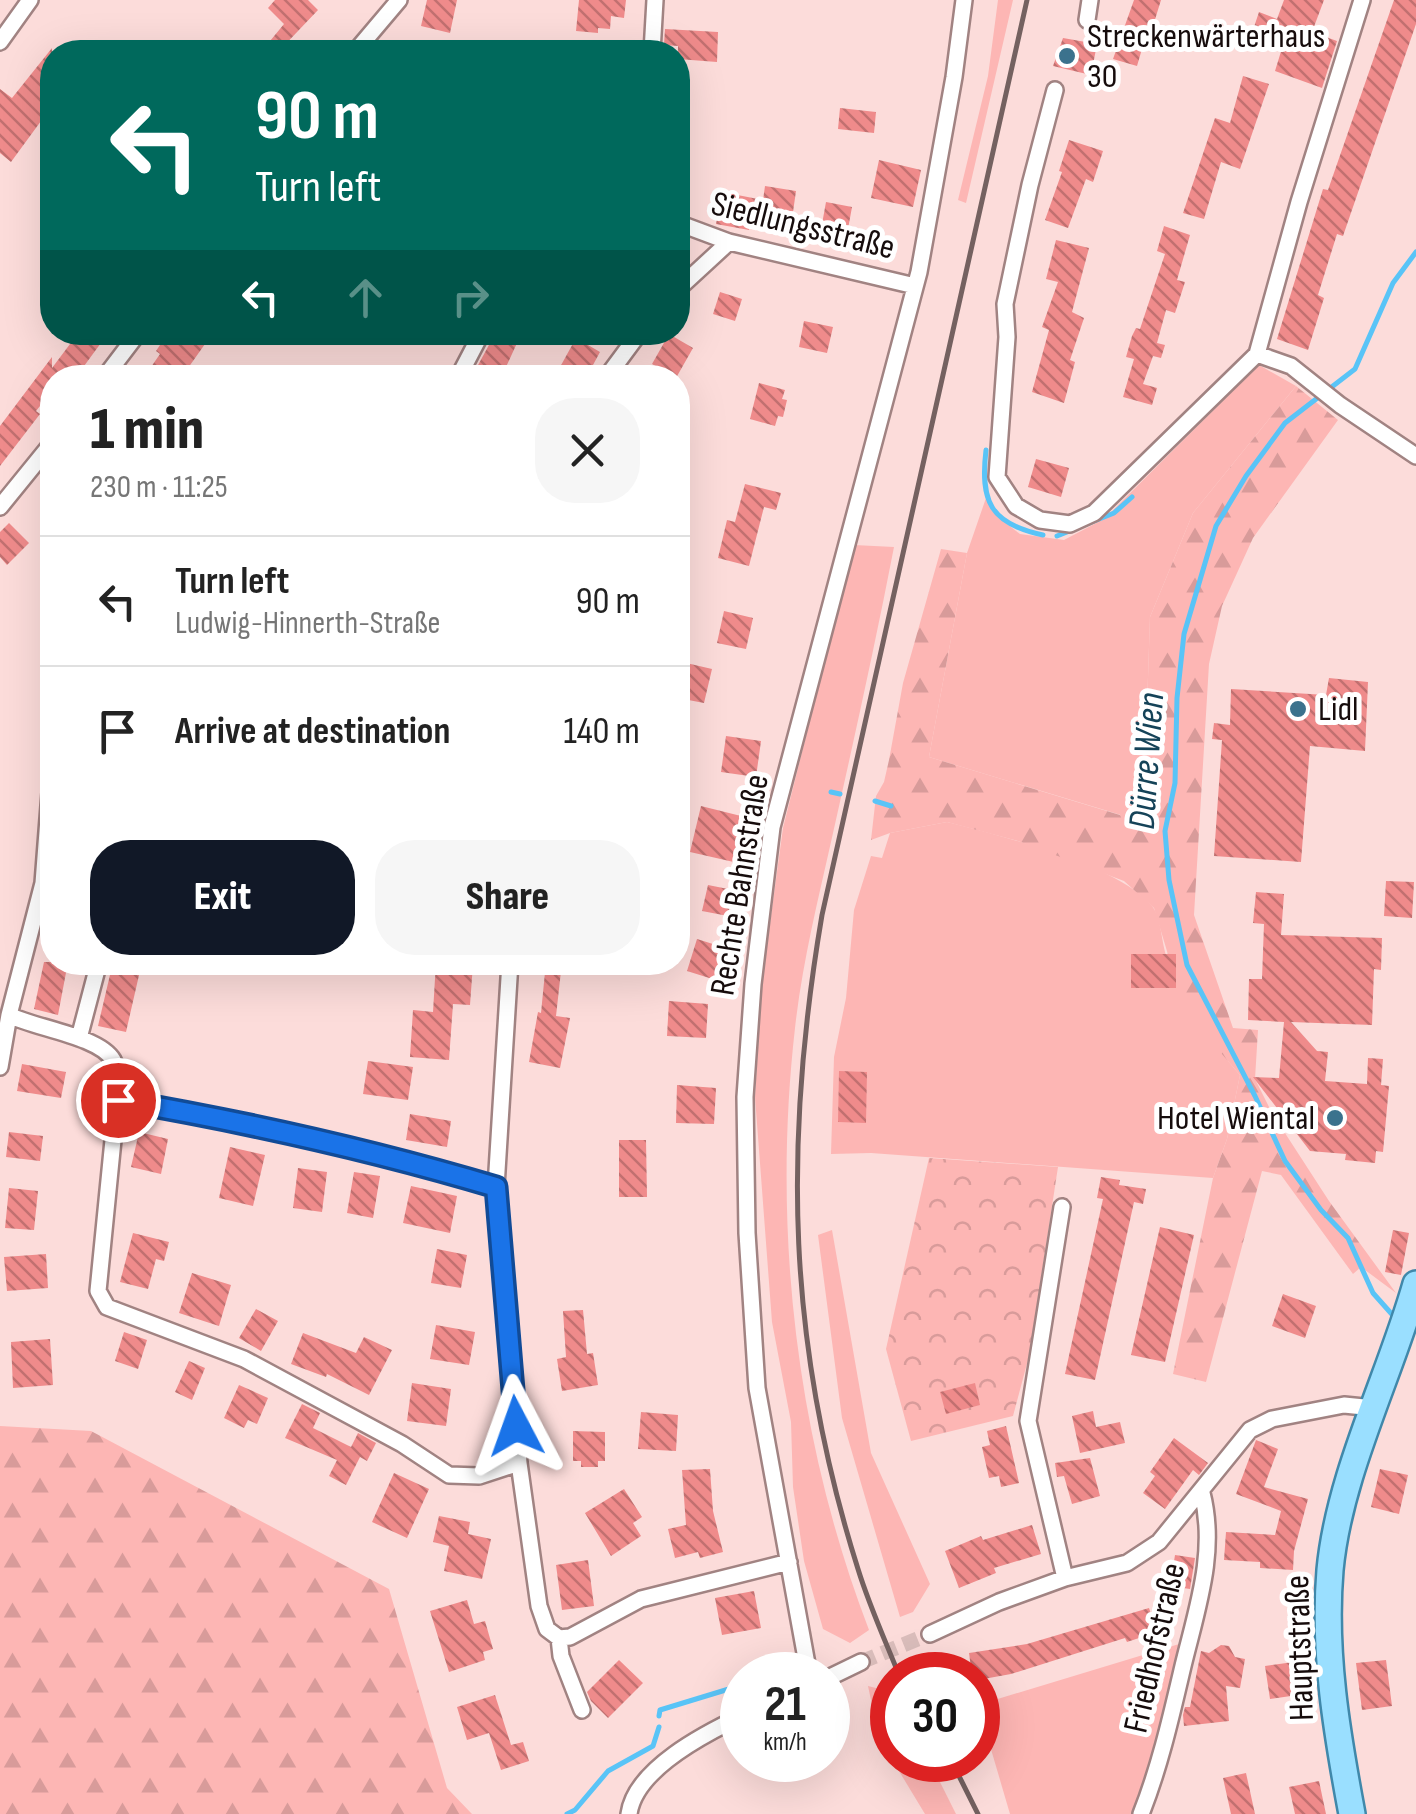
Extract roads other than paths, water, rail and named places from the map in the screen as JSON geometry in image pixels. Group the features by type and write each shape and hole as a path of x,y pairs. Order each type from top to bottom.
{"main road":[{"name":"Hauptstraße","path":"1352,1814 1338,1736 1329,1645 1330,1568 1348,1486 1413,1294"}],"street":[{"path":"0,42 30,0"},
{"path":"365,40 399,0"},
{"path":"653,40 656,0"},
{"name":"Rechte Bahnstraße","path":"804,1652 757,1388 747,1233 745,1096 752,984 772,826 915,286 954,77 964,0"},
{"path":"1086,20 1090,0"},
{"path":"1055,90 998,303 1007,337 997,478 1016,506 1040,520 1070,524 1094,513 1257,354 1362,0"},
{"name":"Siedlungsstraße","path":"690,227 729,242 915,286"},
{"path":"690,278 729,242"},
{"path":"114,365 129,345"},
{"path":"1257,354 1291,366 1340,405 1416,456"},
{"path":"0,507 40,458"},
{"path":"0,1066 40,895"},
{"path":"79,1038 96,975"},
{"path":"509,975 496,1187 518,1463 539,1606 547,1628 559,1638 561,1656 582,1710"},
{"path":"9,1015 79,1038 108,1054 115,1063 118,1100 98,1291 106,1307 244,1359 402,1444 449,1475 479,1476 518,1463"},
{"path":"118,1100 225,1119 419,1164 496,1187"},
{"path":"1062,1207 1028,1421 1065,1578"},
{"path":"930,1634 999,1602 1065,1578 1127,1564 1159,1542 1202,1493 1242,1438 1272,1419 1344,1404 1374,1408"},
{"name":"Friedhofstraße","path":"1141,1814 1157,1772 1204,1585 1208,1518 1202,1493"},
{"path":"559,1638 570,1637 641,1599 789,1562"},
{"path":"850,1667 861,1662"},
{"path":"629,1814 639,1789 656,1769 720,1726"}],"waterway":[{"name":"Dürre Wien","path":"1397,1320 1373,1293 1348,1238 1321,1210 1285,1161 1187,965 1169,880 1165,831 1175,783 1177,698 1184,634 1216,526 1285,423 1355,369 1393,283 1416,252"},
{"path":"986,450 985,483 992,508 1011,524 1043,535"},
{"path":"1057,536 1114,513 1132,497"},
{"path":"831,792 840,794"},
{"path":"875,801 891,806"},
{"path":"659,1716 660,1710 720,1692"},
{"path":"567,1814 575,1810 608,1771 653,1746 659,1727"}],"tunnel":[{"path":"861,1662 930,1634"}],"railway":[{"path":"890,1652 858,1569 834,1486 817,1405 799,1244 801,1082 822,915 1027,0"},
{"path":"962,1782 978,1814"}],"place":[{"name":"Streckenwärterhaus 30","path":"1067,56"},
{"name":"Lidl","path":"1298,709"},
{"name":"Hotel Wiental","path":"1335,1118"}]}
